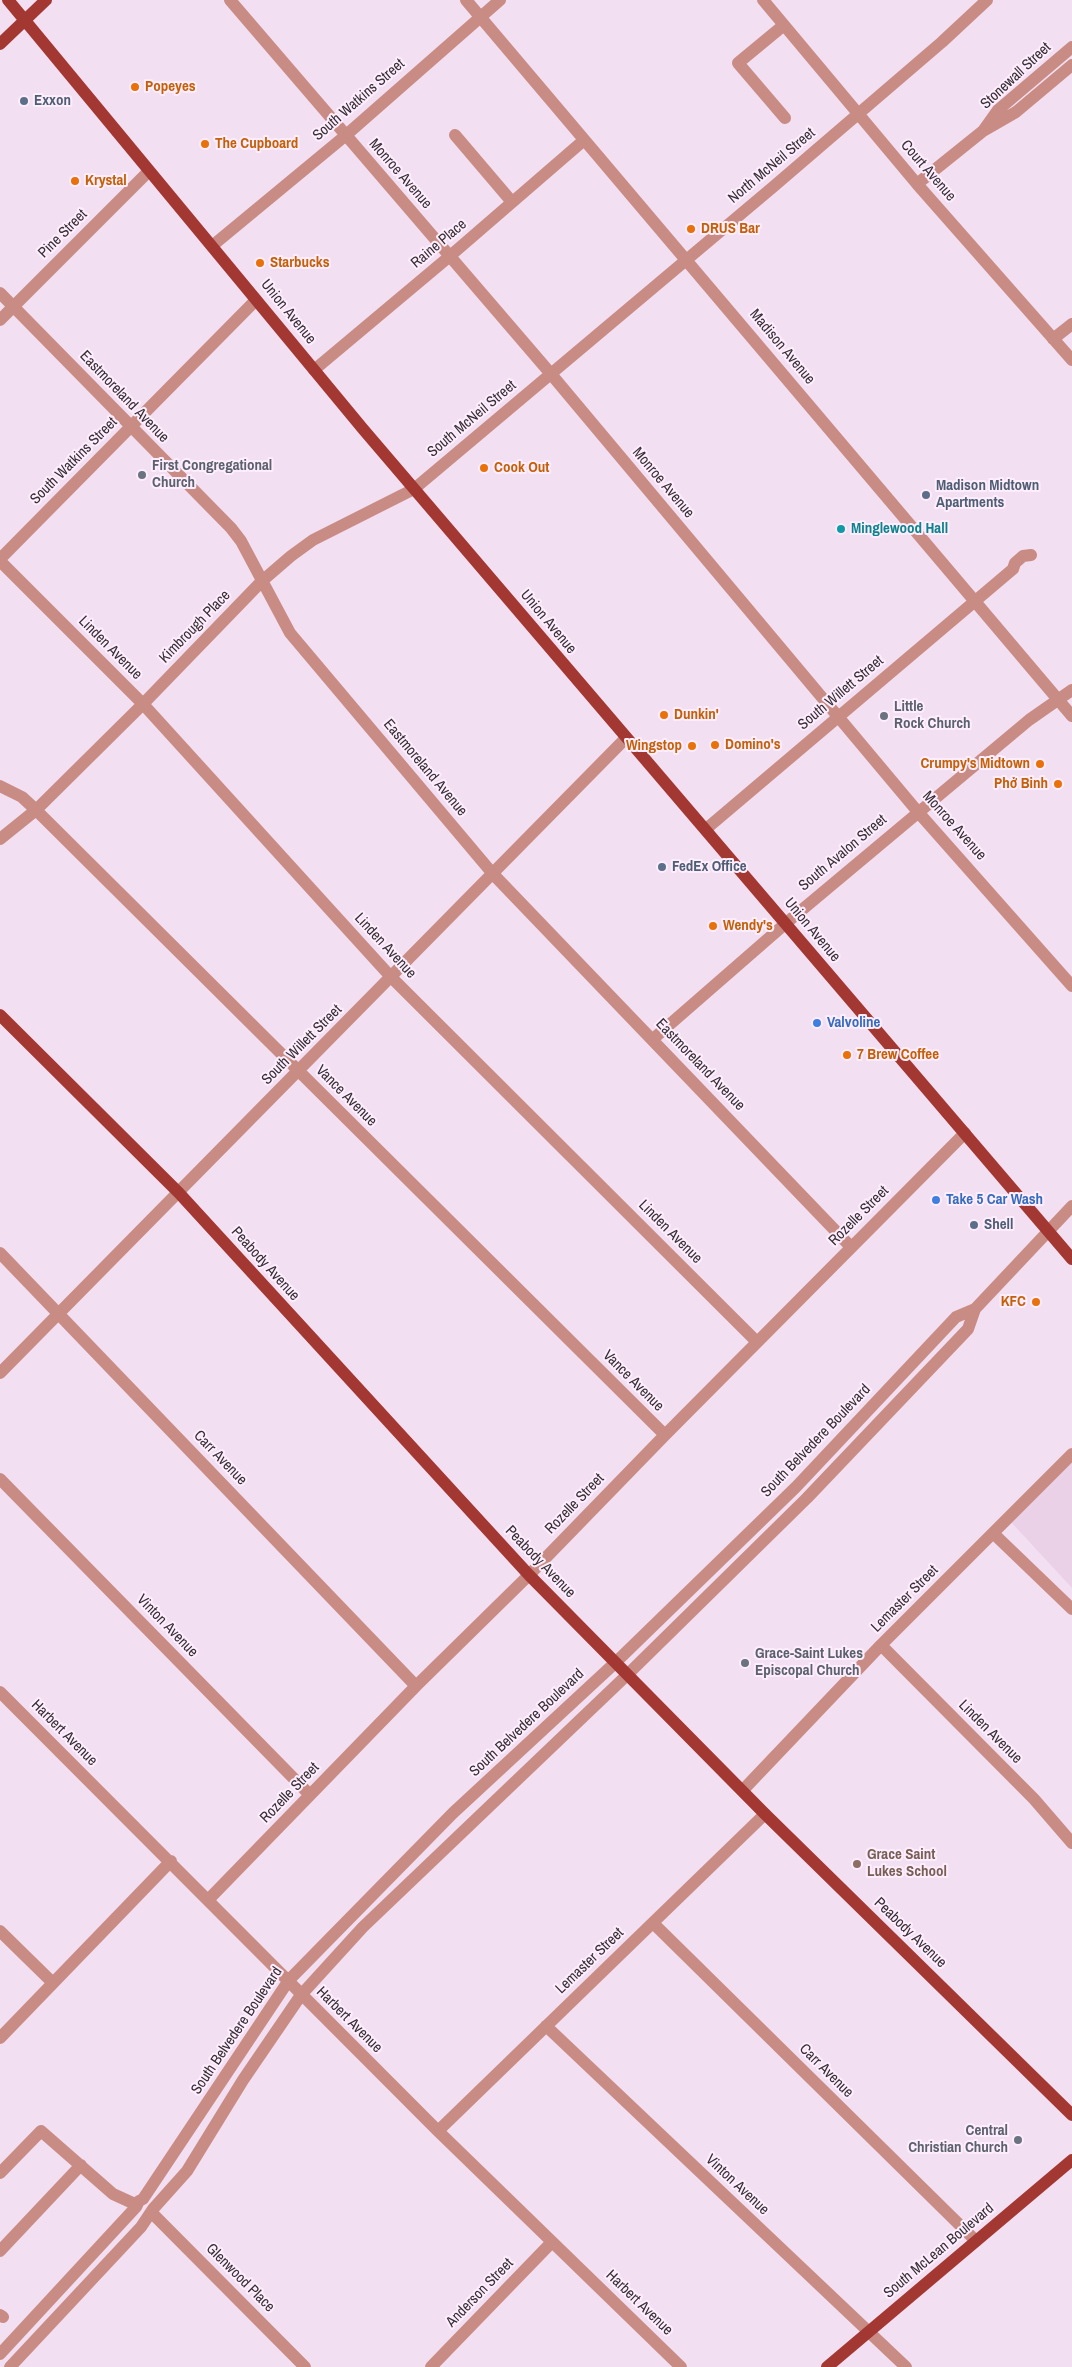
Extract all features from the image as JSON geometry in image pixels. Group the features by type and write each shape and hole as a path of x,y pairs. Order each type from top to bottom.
{"main road":[{"name":"Union Avenue","path":"8,0 148,172 414,489 626,738 706,828 785,924 1072,1259"},
{"path":"0,44 46,0"},
{"name":"Peabody Avenue","path":"0,1015 179,1193 529,1575 765,1814 1072,2115"},
{"name":"South McLean Boulevard","path":"827,2367 1072,2160"}],"street":[{"name":"Monroe Avenue","path":"230,0 345,136 552,374 918,812 1072,986"},
{"name":"Madison Avenue","path":"466,0 583,141 686,259 1072,716"},
{"name":"South Watkins Street","path":"212,246 345,136 500,0"},
{"name":"Court Avenue","path":"763,0 917,184 1072,360"},
{"name":"North McNeil Street","path":"552,374 859,114 987,0"},
{"path":"784,24 738,63 785,118"},
{"name":"Stonewall Street","path":"983,130 998,110 1072,47"},
{"name":"Stonewall Street","path":"917,184 983,130 1016,112 1072,65"},
{"path":"455,135 512,202"},
{"name":"Raine Place","path":"314,370 583,141"},
{"name":"Pine Street","path":"0,320 148,172"},
{"name":"Eastmoreland Avenue","path":"0,293 231,528 241,541 290,633 493,874 851,1247"},
{"name":"South Watkins Street","path":"0,560 256,300"},
{"path":"1053,339 1072,324"},
{"name":"South McNeil Street","path":"414,489 552,374"},
{"name":"Kimbrough Place","path":"0,839 36,810 143,704 262,581 291,556 313,540 414,489"},
{"name":"South Willett Street","path":"706,828 975,601 1013,570 1020,568 1028,562 1033,553"},
{"name":"Linden Avenue","path":"0,560 143,704 391,977 757,1342"},
{"name":"South Avalon Street","path":"652,1039 785,924 1034,715 1072,690"},
{"name":"South Willett Street","path":"0,1373 626,738"},
{"name":"Vance Avenue","path":"0,786 22,798 36,810 664,1435"},
{"name":"Rozelle Street","path":"208,1899 416,1686 529,1575 664,1435 965,1133"},
{"name":"South Belvedere Boulevard","path":"0,2354 139,2204 289,1980 453,1813 615,1663 796,1487 956,1318 975,1309 1072,1206"},
{"name":"Carr Avenue","path":"0,1253 416,1686"},
{"name":"South Belvedere Boulevard","path":"10,2367 142,2227 152,2212 187,2171 243,2080 301,1995 363,1927 627,1675 807,1498 968,1329 975,1309"},
{"name":"Lemaster Street","path":"743,1790 881,1645 1072,1454"},
{"name":"Vinton Avenue","path":"0,1479 310,1796"},
{"path":"994,1534 1072,1609"},
{"name":"Linden Avenue","path":"881,1645 1034,1799 1072,1843"},
{"name":"Harbert Avenue","path":"2,1698 171,1861 289,1980 301,1995 438,2131 681,2367"},
{"path":"453,1813 468,1827"},
{"name":"Lemaster Street","path":"438,2131 765,1814"},
{"path":"0,2038 171,1861"},
{"name":"Carr Avenue","path":"653,1923 976,2241"},
{"path":"0,1931 53,1983"},
{"name":"Vinton Avenue","path":"546,2026 906,2367"},
{"path":"0,2173 41,2131 113,2194 139,2204 140,2214 152,2212"},
{"path":"0,2251 81,2166"},
{"name":"Glenwood Place","path":"152,2212 305,2367"},
{"name":"Anderson Street","path":"431,2367 552,2242"}],"shaded area":[{"path":"1072,1458 1072,1588 1010,1521"}],"place":[{"name":"Popeyes","path":"135,87"},
{"name":"Exxon","path":"24,101"},
{"name":"The Cupboard","path":"205,144"},
{"name":"Krystal","path":"75,181"},
{"name":"DRUS Bar","path":"691,229"},
{"name":"Starbucks","path":"260,263"},
{"name":"Cook Out","path":"484,468"},
{"name":"First Congregational Church","path":"142,475"},
{"name":"Madison Midtown Apartments","path":"926,495"},
{"name":"Minglewood Hall","path":"841,529"},
{"name":"Dunkin'","path":"664,715"},
{"name":"Little Rock Church","path":"884,716"},
{"name":"Domino's","path":"715,745"},
{"name":"Wingstop","path":"692,746"},
{"name":"Crumpy's Midtown","path":"1040,764"},
{"name":"Phở Binh","path":"1058,784"},
{"name":"FedEx Office","path":"662,867"},
{"name":"Wendy's","path":"713,926"},
{"name":"Valvoline","path":"817,1023"},
{"name":"7 Brew Coffee","path":"847,1055"},
{"name":"Take 5 Car Wash","path":"936,1200"},
{"name":"Shell","path":"974,1225"},
{"name":"KFC","path":"1036,1302"},
{"name":"Grace-Saint Lukes Episcopal Church","path":"745,1663"},
{"name":"Grace Saint Lukes School","path":"857,1864"},
{"name":"Central Christian Church","path":"1018,2140"}]}
